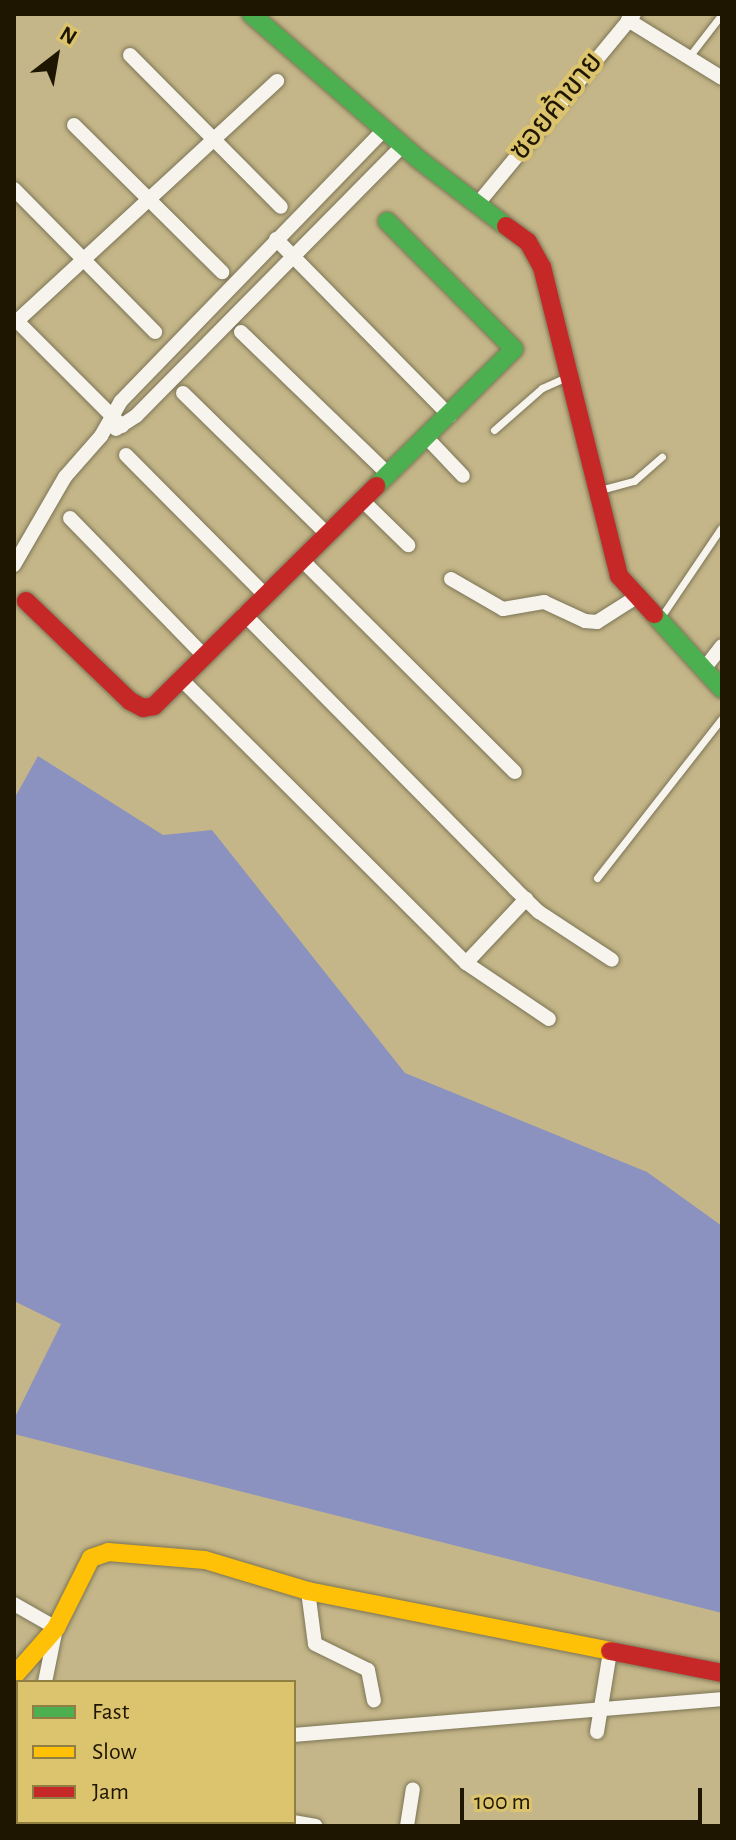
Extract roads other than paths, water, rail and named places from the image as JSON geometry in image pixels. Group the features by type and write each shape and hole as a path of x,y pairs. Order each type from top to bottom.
{"street":[{"path":"251,14 402,146 480,201 528,242 542,267 619,576 635,598 715,678"},
{"path":"631,17 691,54 722,78"},
{"name":"ซอยค้าขาย","path":"480,201 631,17"},
{"path":"130,55 281,207"},
{"path":"122,426 15,320 277,81"},
{"path":"74,125 222,272"},
{"path":"14,565 65,477 101,436 111,414 194,324 384,130"},
{"path":"101,436 122,426 402,146"},
{"path":"339,176 354,194"},
{"path":"14,189 155,332"},
{"path":"26,601 143,708 154,706 244,614 364,502 514,349 387,221"},
{"path":"276,239 450,416"},
{"path":"194,324 209,340"},
{"path":"241,332 389,475"},
{"path":"183,393 328,535"},
{"path":"427,438 463,476"},
{"path":"126,455 265,595"},
{"path":"364,502 408,545"},
{"path":"70,518 205,657"},
{"path":"303,561 515,772"},
{"path":"451,579 503,609 544,602 585,621 597,622 635,598"},
{"path":"244,614 526,899 612,960"},
{"path":"715,678 722,646"},
{"path":"182,680 466,963 549,1019"},
{"path":"466,963 526,899"},
{"path":"45,1680 56,1628 84,1569 99,1553 205,1560 308,1591 722,1673"},
{"path":"308,1591 315,1644 368,1670 374,1700"},
{"path":"14,1604 56,1628"},
{"path":"14,1676 56,1628"},
{"path":"597,1732 610,1652"},
{"path":"296,1735 722,1699"},
{"path":"407,1826 413,1789"},
{"path":"296,1823 316,1826"}],"lane":[{"path":"691,54 722,14"},
{"path":"494,430 542,388 569,376"},
{"path":"597,490 634,481 662,457"},
{"path":"658,622 721,528"},
{"path":"597,878 722,718"}],"water":[{"path":"38,756 163,835 212,830 405,1073 647,1172 722,1226 722,1613 14,1434 14,1419 61,1324 14,1301 14,799"}]}
